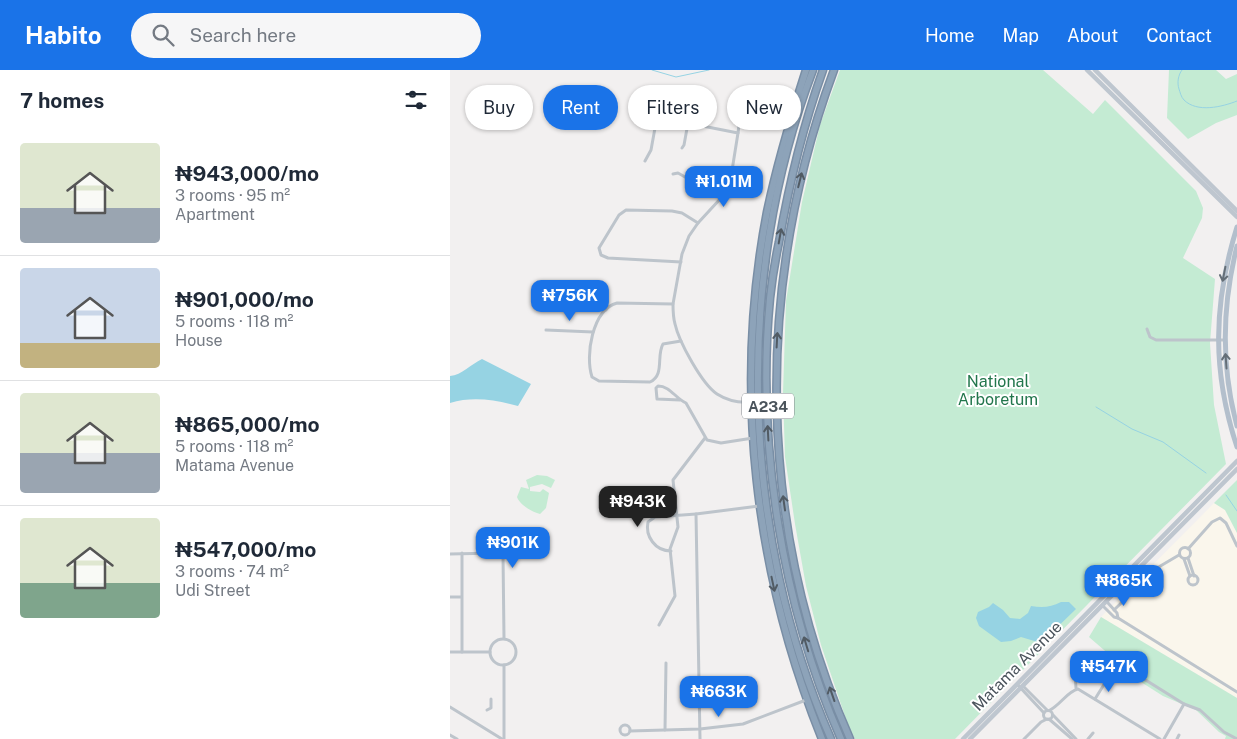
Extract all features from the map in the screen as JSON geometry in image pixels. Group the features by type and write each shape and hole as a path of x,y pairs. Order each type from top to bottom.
{"highway":[{"path":"806,70 775,180 760,259 753,335 752,402 759,506 765,541 783,624 806,700 822,739"},
{"name":"A234","path":"813,70 788,149 772,225 760,322 759,404 765,490 777,569 788,615 802,660 831,739"},
{"name":"A234","path":"823,70 798,151 776,258 768,323 768,432 775,505 787,570 807,646 841,739"},
{"path":"834,70 816,119 789,230 780,298 777,357 777,423 780,469 789,535 803,604 841,719 850,739"},
{"path":"792,134 798,141 803,136"},
{"path":"788,149 796,148 798,151"},
{"path":"760,259 772,225"},
{"path":"776,258 780,298"},
{"path":"787,570 789,535"},
{"path":"765,541 777,569"}],"main road":[{"path":"1087,70 1236,212"},
{"path":"1095,70 1236,212 1237,229 1224,274 1218,340 1222,388 1237,448"},
{"path":"1237,246 1227,306 1225,340 1227,378 1237,426"},
{"name":"Matama Avenue","path":"970,739 1237,461"},
{"name":"Matama Avenue","path":"1125,578 1236,470"},
{"name":"Matama Avenue","path":"963,739 1020,685"}],"street":[{"path":"717,129 738,133"},
{"path":"645,161 651,150 655,130"},
{"path":"682,148 687,130"},
{"path":"738,130 730,183 721,198 698,223 686,244 673,304 675,324 681,341 706,384 719,396 734,402 752,402"},
{"path":"673,174 678,173 685,177 697,178 721,198"},
{"path":"681,262 608,258 601,255 599,248 619,215 626,210 672,211 682,213 698,223"},
{"path":"575,291 606,310"},
{"path":"673,304 617,303 606,310 593,332 590,349 592,377 599,381 644,383 654,380 659,372 662,344 681,341"},
{"path":"1147,329 1150,337 1156,340 1225,340"},
{"path":"546,330 593,332"},
{"path":"680,400 657,399 656,388 658,386 666,387 686,403 705,438 721,443 753,438"},
{"path":"659,625 675,596 670,551 678,529 674,478 705,438"},
{"path":"670,551 662,549 652,541 648,534 647,525 652,518 759,506"},
{"path":"696,514 700,739"},
{"path":"1114,610 1158,568 1179,555 1181,549 1188,548 1212,522 1220,518 1226,523 1237,546"},
{"path":"1186,558 1190,553 1188,548"},
{"path":"462,553 462,652"},
{"path":"450,554 496,553 503,555 504,638"},
{"path":"1179,555 1186,558 1198,581 1194,585 1188,582 1190,576 1186,558"},
{"path":"450,597 461,597"},
{"path":"1108,603 1117,613 1118,618"},
{"path":"1104,607 1114,617 1237,692"},
{"path":"504,638 515,645 517,653 513,661 504,665 493,661 490,648 495,641 504,638"},
{"path":"450,652 490,652"},
{"path":"1074,659 1076,688"},
{"path":"665,730 666,663"},
{"path":"503,739 504,665"},
{"path":"1128,666 1144,679 1184,704 1200,710 1224,732 1237,739"},
{"path":"1095,699 1108,678"},
{"path":"1020,685 1072,739"},
{"path":"1076,688 1160,739"},
{"path":"1024,739 1076,688"},
{"path":"487,710 491,708 491,699"},
{"path":"629,733 700,729 743,724 806,700"},
{"path":"1164,739 1184,704"},
{"path":"450,707 503,739"},
{"path":"1048,715 1076,739"},
{"path":"625,739 629,733"},
{"path":"629,733 630,739"},
{"path":"1088,739 1093,733"},
{"path":"450,735 455,738"},
{"path":"1177,739 1179,735"}],"shaded area":[{"path":"1214,503 1225,510 1237,533 1237,698 1101,617"}],"green space":[{"name":"National Arboretum","path":"840,70 1043,70 1093,114 1105,100 1196,191 1203,208 1202,218 1183,258 1215,279 1210,343 1214,405 1226,464 955,739 855,739 849,728 821,645 806,586 795,524 785,457 783,393 786,301 802,202 820,125"},
{"path":"1169,70 1216,70 1226,79 1237,74 1237,115 1216,123 1188,139 1167,118"},
{"path":"537,475 547,476 555,480 551,488 542,484 530,487 530,491 540,492 543,489 549,493 546,508 540,514 527,508 517,497 521,487 529,489 526,480"},
{"path":"1237,480 1237,533 1225,510 1214,503"},
{"path":"1101,617 1237,698 1237,739 1225,739 1226,736 1219,732 1196,710 1163,696 1141,682 1089,637"}],"water":[{"path":"482,359 531,384 518,406 484,400 450,403 450,376 459,374"},
{"path":"1061,602 1069,602 1076,609 1041,643 1021,637 1001,642 979,626 976,618 978,612 993,603 1010,618 1020,619 1028,613 1031,606 1047,607"}],"waterway":[{"path":"652,70 676,77 709,70"},
{"path":"1182,70 1178,87 1182,97 1189,104 1210,108 1237,101"},
{"path":"1096,407 1132,429 1163,442 1206,473"},
{"path":"1226,495 1237,511"}]}
